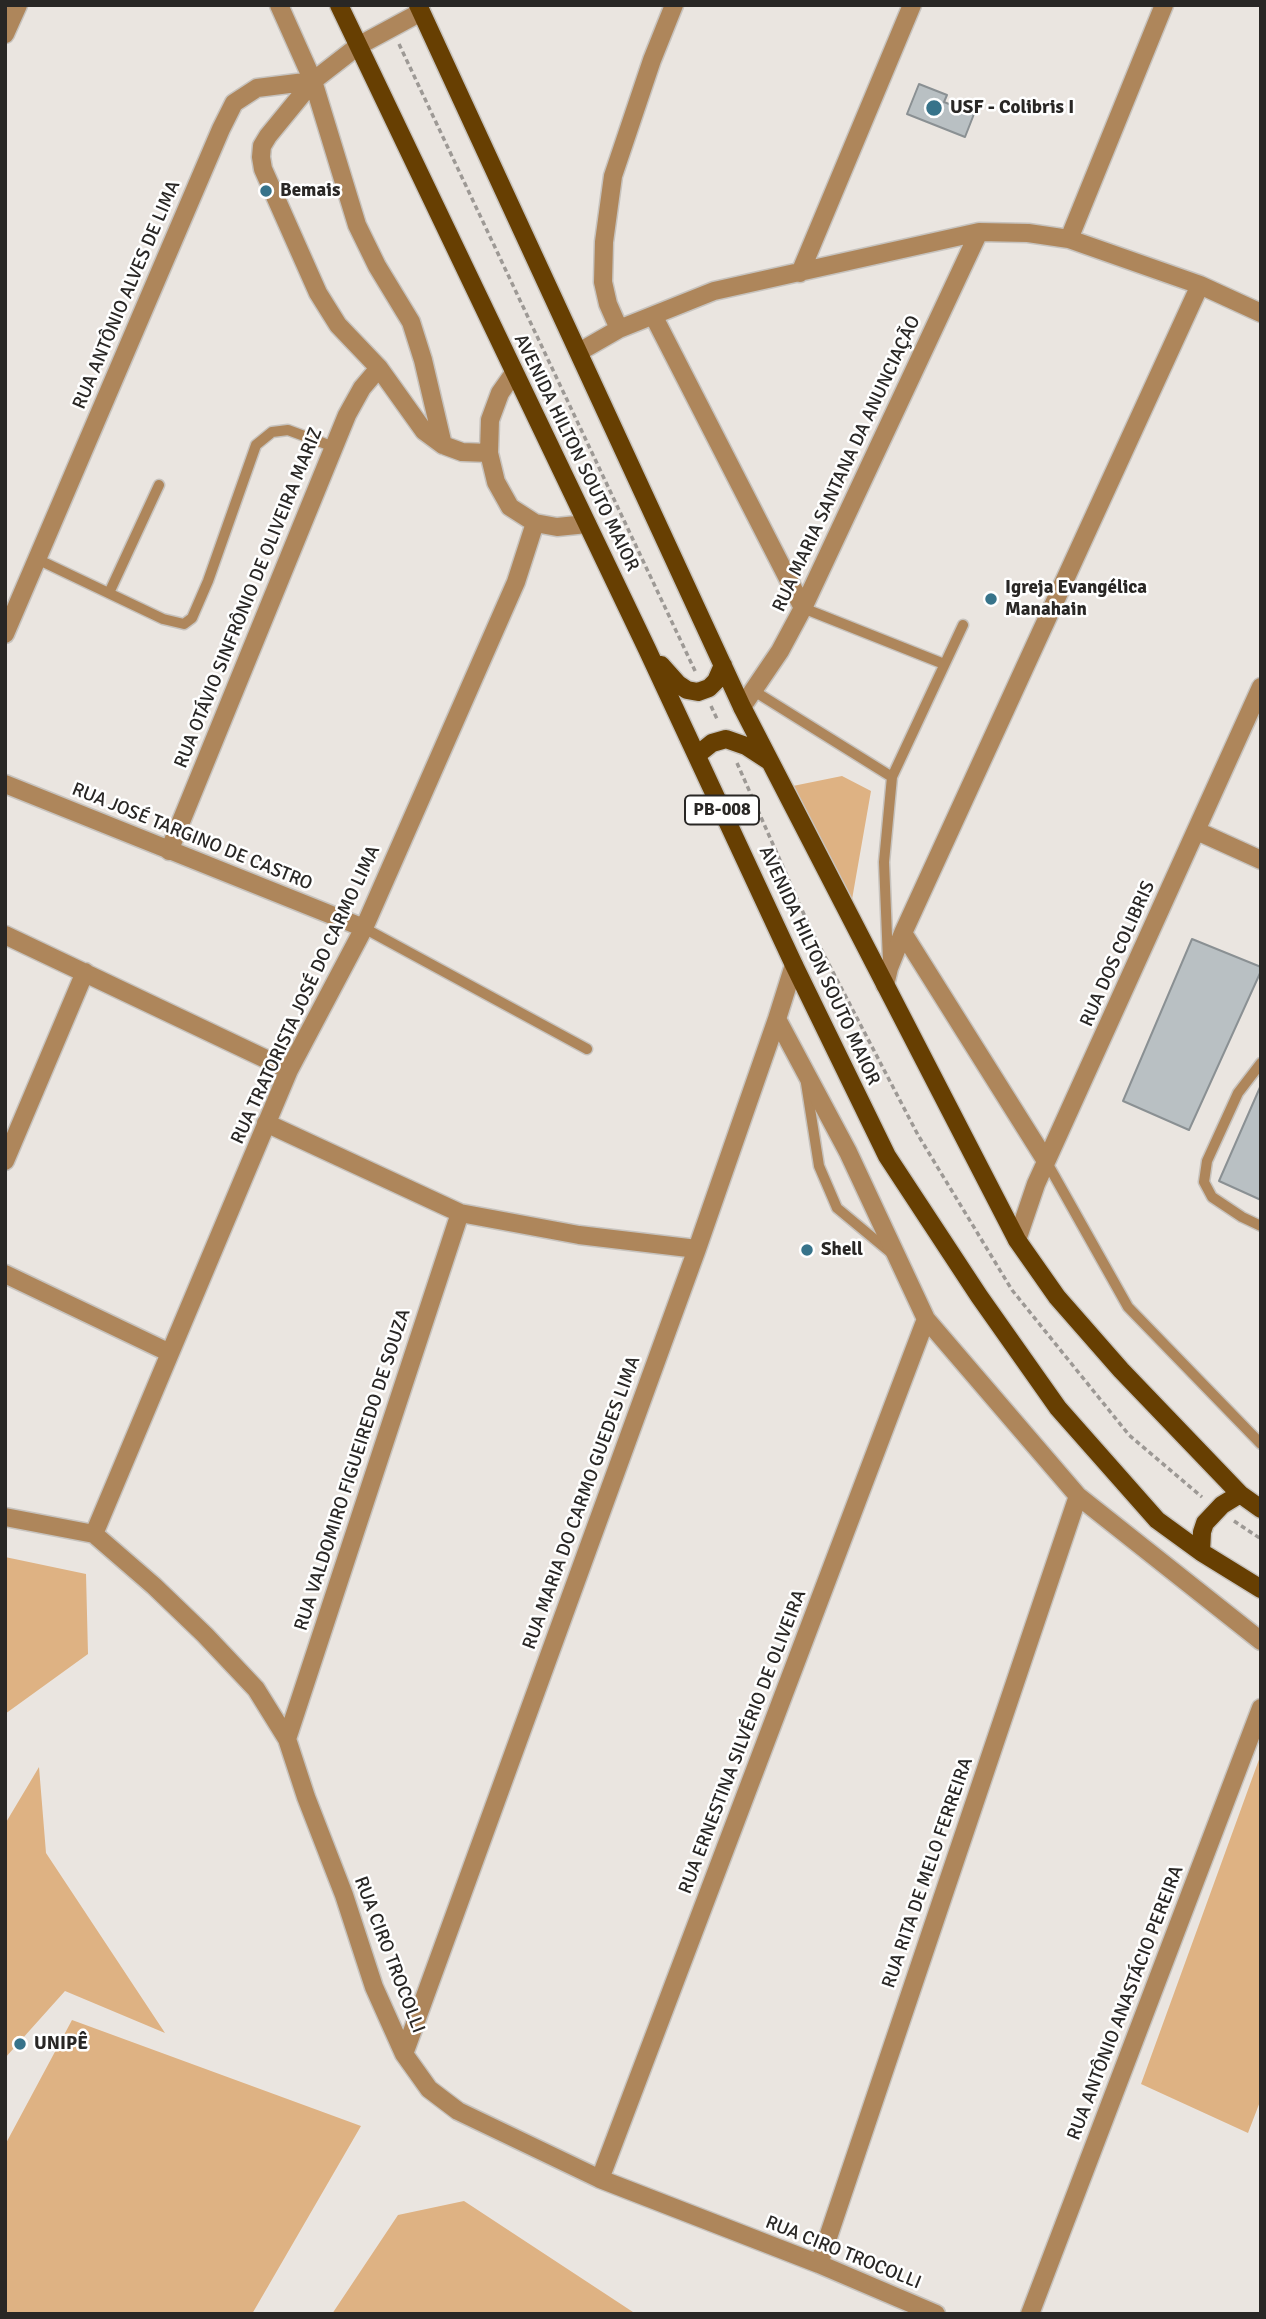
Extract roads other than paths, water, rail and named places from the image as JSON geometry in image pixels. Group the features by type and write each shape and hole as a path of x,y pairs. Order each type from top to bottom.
{"main road":[{"name":"AVENIDA HILTON SOUTO MAIOR","path":"339,5 648,649 794,965 887,1156 979,1296 1058,1408 1157,1520 1201,1552 1261,1589"},
{"name":"PB-008","path":"420,8 742,707 887,977 1017,1240 1057,1297 1113,1361 1240,1494 1261,1509"},
{"path":"648,649 678,684 687,690 698,692 709,688 716,681 723,665"},
{"path":"697,755 712,743 726,739 746,746 769,761"},
{"path":"1201,1552 1205,1523 1222,1505 1240,1494"}],"street":[{"path":"5,34 18,5"},
{"path":"279,5 313,82 357,225 377,266 411,322 443,445"},
{"path":"619,329 608,304 603,282 604,243 613,176 652,60 674,5"},
{"path":"800,273 912,5"},
{"path":"1069,239 1164,5"},
{"path":"420,8 358,46 313,82 262,146 261,157 263,169 326,309 338,325 379,368 424,431 443,445 462,452 489,453"},
{"name":"RUA ANTÔNIO ALVES DE LIMA","path":"5,634 234,103 257,88 313,82"},
{"path":"579,352 619,329 714,291 979,232 1028,233 1069,239 1200,285 1261,313"},
{"name":"RUA MARIA SANTANA DA ANUNCIAÇÃO","path":"742,707 780,651 803,608 979,232"},
{"path":"887,977 903,933 1200,285"},
{"path":"654,317 803,608"},
{"name":"RUA OTÁVIO SINFRÔNIO DE OLIVEIRA MARIZ","path":"169,851 347,415 362,388 379,368"},
{"path":"514,373 500,393 490,420 489,453 496,482 510,507 535,523 557,527 587,524"},
{"name":"RUA TRATORISTA JOSÉ DO CARMO LIMA","path":"94,1534 289,1070 364,928 516,582 535,523"},
{"name":"RUA DOS COLIBRIS","path":"1017,1240 1046,1161 1261,687"},
{"name":"RUA JOSÉ TARGINO DE CASTRO","path":"5,784 364,928"},
{"path":"1197,831 1261,860"},
{"path":"903,933 1046,1161"},
{"path":"5,935 289,1070"},
{"name":"RUA MARIA DO CARMO GUEDES LIMA","path":"404,2054 697,1249 794,965"},
{"path":"5,1161 85,972"},
{"path":"777,1019 848,1152 926,1319 1078,1496 1261,1640"},
{"path":"266,1123 460,1213 579,1235 697,1249"},
{"name":"RUA VALDOMIRO FIGUEIREDO DE SOUZA","path":"287,1739 460,1213"},
{"path":"5,1274 170,1353"},
{"name":"RUA ERNESTINA SILVÉRIO DE OLIVEIRA","path":"600,2179 926,1319"},
{"name":"RUA RITA DE MELO FERREIRA","path":"819,2264 1078,1496"},
{"path":"5,1517 94,1534"},
{"name":"RUA CIRO TROCOLLI","path":"94,1534 154,1586 256,1689 287,1739 344,1895 374,1987 404,2054 429,2089 458,2111 600,2179 819,2264 936,2314"},
{"name":"RUA ANTÔNIO ANASTÁCIO PEREIRA","path":"1030,2314 1261,1708"}],"lane":[{"path":"37,559 163,619 184,624 192,618 208,581 256,445 272,432 288,430 334,447"},
{"path":"109,593 159,485"},
{"path":"803,608 944,664"},
{"path":"887,977 884,862 892,776 963,625"},
{"path":"754,691 892,776"},
{"path":"364,928 587,1049"},
{"path":"1261,1063 1238,1093 1207,1161 1204,1182 1212,1197 1261,1226"},
{"path":"803,1067 819,1167 837,1208 898,1259"},
{"path":"1046,1161 1128,1307 1261,1444"}],"place":[{"name":"USF - Colibris I","path":"934,108"},
{"name":"Bemais","path":"266,191"},
{"name":"Igreja Evangélica Manahain","path":"991,599"},
{"name":"Shell","path":"807,1250"},
{"name":"UNIPÊ","path":"20,2044"}]}
